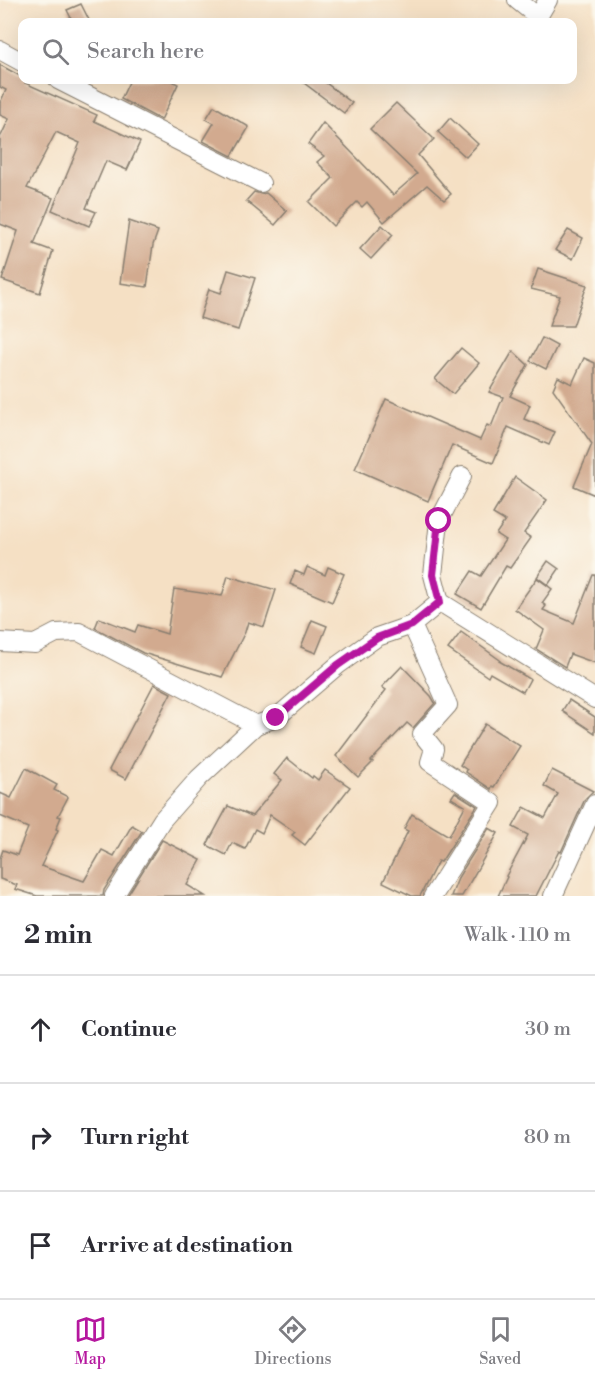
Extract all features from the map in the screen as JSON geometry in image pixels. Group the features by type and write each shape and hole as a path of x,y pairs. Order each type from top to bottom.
{"street":[{"path":"517,0 538,17 548,0"},
{"path":"0,50 18,60"},
{"path":"66,84 261,183"},
{"path":"462,476 439,521 433,575 440,602 595,699"},
{"path":"114,896 162,820 199,778 256,725 276,718 338,665 377,638 412,625 440,602"},
{"path":"412,625 448,705 422,734 434,749 430,762 492,802 433,896"},
{"path":"0,642 35,645 56,633 79,632 256,725"},
{"path":"553,896 595,804"}],"building":[{"path":"81,4 88,18 71,18 67,10"},
{"path":"0,65 18,75 18,84 27,84 97,115 94,121 140,142 127,170 106,161 86,208 96,212 89,226 52,210 80,143 56,132 27,188 53,198 34,244 53,251 40,293 2,280 18,231 0,224 0,138 9,119 0,115 0,103 6,90 0,87"},
{"path":"128,84 178,84 161,120 121,99"},
{"path":"305,84 327,84 352,103 344,113"},
{"path":"396,103 434,139 418,155 451,194 444,200 427,185 384,222 367,202 362,207 357,202 333,226 309,202 333,178 317,162 324,156 308,144 323,123 393,195 417,174 370,129"},
{"path":"214,106 249,127 232,156 203,141 214,123 206,119"},
{"path":"450,118 478,144 466,157 438,132"},
{"path":"254,192 266,193 287,211 275,225 246,201"},
{"path":"129,221 158,231 153,245 147,287 120,283"},
{"path":"382,225 393,235 371,259 360,249"},
{"path":"568,230 583,238 573,259 555,250"},
{"path":"538,269 587,285 573,326 549,326 560,296 531,289"},
{"path":"228,270 255,278 238,330 200,318 209,289 221,293"},
{"path":"542,338 557,346 546,369 530,361"},
{"path":"461,348 479,363 453,394 435,379"},
{"path":"513,351 528,365 510,396 530,405 524,419 555,432 549,445 508,427 493,463 452,445 428,501 355,469 386,399 480,440 487,425 491,427 503,397 489,392"},
{"path":"584,358 595,363 595,495 574,486 592,444 553,389 558,377 572,384"},
{"path":"515,477 547,500 524,533 531,538 510,568 506,566 481,608 457,594 472,571 481,576 505,540 496,534 505,521 493,514"},
{"path":"548,561 559,569 548,585 537,577"},
{"path":"307,567 325,575 328,567 344,574 332,602 290,584 295,571 304,575"},
{"path":"593,575 595,575 595,663 570,654 565,667 536,649 544,630 515,609 537,578 552,589 542,603 546,606 543,610 574,623"},
{"path":"228,576 276,590 264,627 248,622 222,677 143,653 95,628 99,618 135,632 138,625 167,634 174,589 222,596"},
{"path":"312,620 327,626 316,653 301,647"},
{"path":"461,632 499,661 530,679 523,692 490,673 488,677 448,649"},
{"path":"402,666 435,703 413,728 407,723 358,777 336,756 386,690 382,687"},
{"path":"154,684 171,693 126,779 109,770"},
{"path":"569,700 595,717 595,733 562,711"},
{"path":"485,724 520,746 491,789 466,772 467,770 460,765"},
{"path":"287,758 312,778 313,776 318,780 325,770 350,787 305,845 292,835 295,832 270,815 262,833 255,829 245,849 232,843 226,855 207,845 228,806 252,816 282,780 274,774"},
{"path":"26,768 57,785 54,790 68,797 58,816 61,817 56,829 58,830 41,866 84,881 102,850 114,856 132,825 142,831 104,890 103,896 37,896 15,889 17,885 0,879 0,858 3,850 17,855 28,828 0,816 0,793 11,798"},
{"path":"552,770 593,791 585,799 561,852 559,851 536,896 498,896 528,835 513,827 524,807 545,818 558,794 544,786"},
{"path":"455,792 477,806 441,862 438,861 420,896 412,896 383,882 408,831 404,829 412,814 449,836 465,806 451,798"},
{"path":"489,828 498,833 462,896 451,896 459,876"},
{"path":"162,840 201,860 187,885 205,896 127,896"}],"route":[{"path":"276,718 338,665 377,638 412,625 440,602 433,575 439,521"}]}
